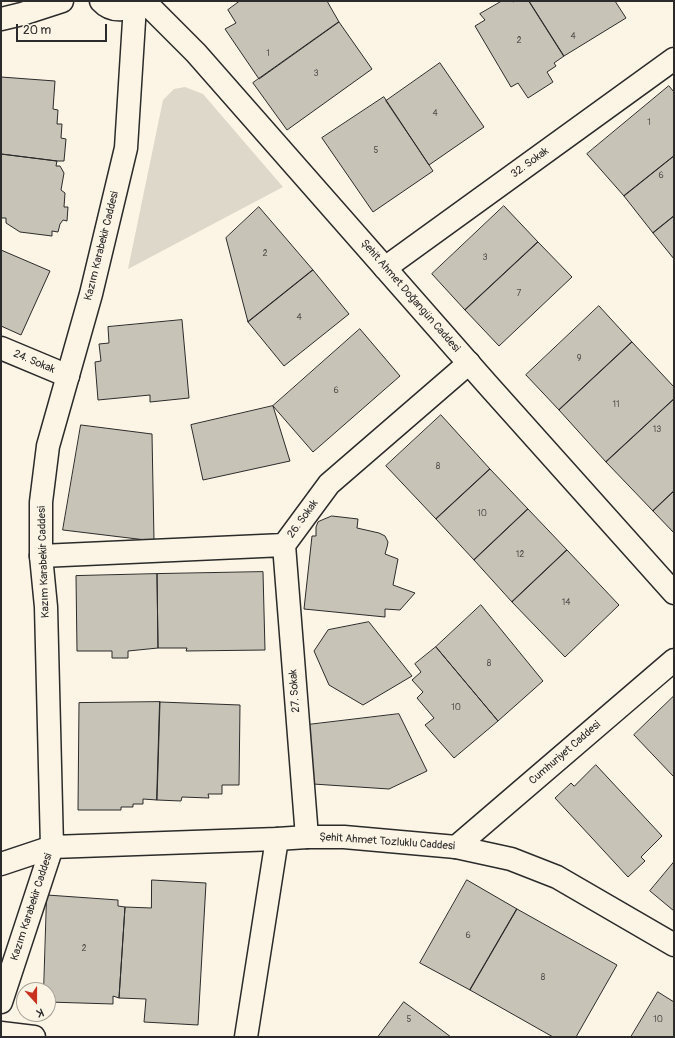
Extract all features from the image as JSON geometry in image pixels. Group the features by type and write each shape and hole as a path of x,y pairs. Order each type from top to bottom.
{"street":[{"path":"1,19 62,1"},
{"path":"102,1 111,8 120,10 128,9 139,2"},
{"name":"Şehit Ahmet Doğangün Caddesi","path":"139,2 196,53 468,363 674,593"},
{"name":"Kazım Karabekir Caddesi","path":"1,1002 52,847 46,607 41,556 41,502 48,446 91,294 126,148 139,2"},
{"name":"32. Sokak","path":"385,268 674,59"},
{"name":"24. Sokak","path":"1,348 68,376"},
{"name":"26. Sokak","path":"41,556 284,545 329,484 468,363"},
{"name":"27. Sokak","path":"284,545 306,837"},
{"name":"Cumhuriyet Caddesi","path":"456,847 674,660"},
{"name":"Şehit Ahmet Tozluklu Caddesi","path":"1,864 52,847 276,840 306,837 344,837 456,847 511,859 557,877 674,945"},
{"path":"246,1037 276,840"},
{"path":"1,1033 34,1037"}],"shaded area":[{"path":"185,87 203,94 283,187 128,269 163,100 174,89"}],"building":[{"path":"240,1 327,1 339,22 259,79 225,29 236,23 228,10"},
{"path":"502,1 529,1 564,56 554,63 556,66 547,72 553,82 528,98 518,83 511,87 475,26 485,20 480,14"},
{"path":"529,1 615,1 626,18 564,56"},
{"path":"339,22 372,69 287,130 253,83"},
{"path":"440,63 484,127 429,165 386,101"},
{"path":"1,77 55,81 53,109 58,110 57,124 62,124 61,138 66,139 64,161 1,154"},
{"path":"669,86 674,92 674,156 624,196 587,154"},
{"path":"384,97 433,171 373,212 322,138"},
{"path":"1,154 57,161 56,166 60,166 64,173 61,190 65,193 64,207 68,207 67,221 63,220 60,224 58,232 52,231 52,236 20,232 6,223 6,218 1,218"},
{"path":"674,156 674,216 653,233 624,196"},
{"path":"504,206 538,242 465,310 432,274"},
{"path":"259,207 313,270 248,322 226,238"},
{"path":"674,216 674,259 653,233"},
{"path":"538,242 572,277 499,346 465,310"},
{"path":"1,250 50,271 21,335 1,326"},
{"path":"313,270 349,314 284,366 248,322"},
{"path":"599,306 632,342 559,410 526,375"},
{"path":"182,320 189,398 150,402 150,395 98,400 95,362 101,361 99,344 109,343 108,327"},
{"path":"360,329 400,376 313,452 273,406"},
{"path":"632,342 674,387 674,399 606,462 559,410"},
{"path":"674,399 674,491 653,511 606,462"},
{"path":"273,406 290,461 203,480 191,425"},
{"path":"441,415 490,469 436,519 386,466"},
{"path":"81,425 152,434 154,541 63,530"},
{"path":"490,469 528,509 474,560 436,519"},
{"path":"674,491 674,533 653,511"},
{"path":"528,509 567,550 512,602 474,560"},
{"path":"332,516 358,519 357,528 379,533 385,536 388,542 385,554 398,559 393,585 415,593 400,610 385,609 385,617 304,609 312,536 316,536 316,527 318,522"},
{"path":"567,550 619,605 565,657 512,602"},
{"path":"263,572 265,650 186,651 187,648 158,648 157,574"},
{"path":"157,574 158,648 128,651 128,658 112,658 112,651 77,651 76,576"},
{"path":"481,605 543,681 498,721 436,647"},
{"path":"369,622 412,676 363,705 329,685 314,651 328,630"},
{"path":"436,647 498,721 454,758 425,725 434,718 417,698 423,692 412,680 421,672 415,664"},
{"path":"674,696 674,777 634,735"},
{"path":"160,702 157,800 143,799 143,804 133,804 133,807 121,807 121,810 78,810 79,703"},
{"path":"160,702 240,705 239,785 222,785 222,794 208,794 209,798 182,797 181,801 157,800"},
{"path":"399,714 427,771 389,789 313,784 307,725"},
{"path":"596,765 662,836 641,857 645,861 628,877 555,798 571,783 574,786"},
{"path":"674,862 674,911 650,891"},
{"path":"152,880 206,883 198,1025 144,1022 146,999 119,998 125,907 151,908"},
{"path":"467,880 517,909 470,990 420,963"},
{"path":"47,895 118,900 118,906 125,907 119,998 113,996 113,1004 56,1002 56,982 44,982"},
{"path":"517,909 617,965 576,1037 553,1037 470,990"},
{"path":"658,992 674,1002 674,1037 631,1037"},
{"path":"404,1002 451,1037 378,1037"}]}
